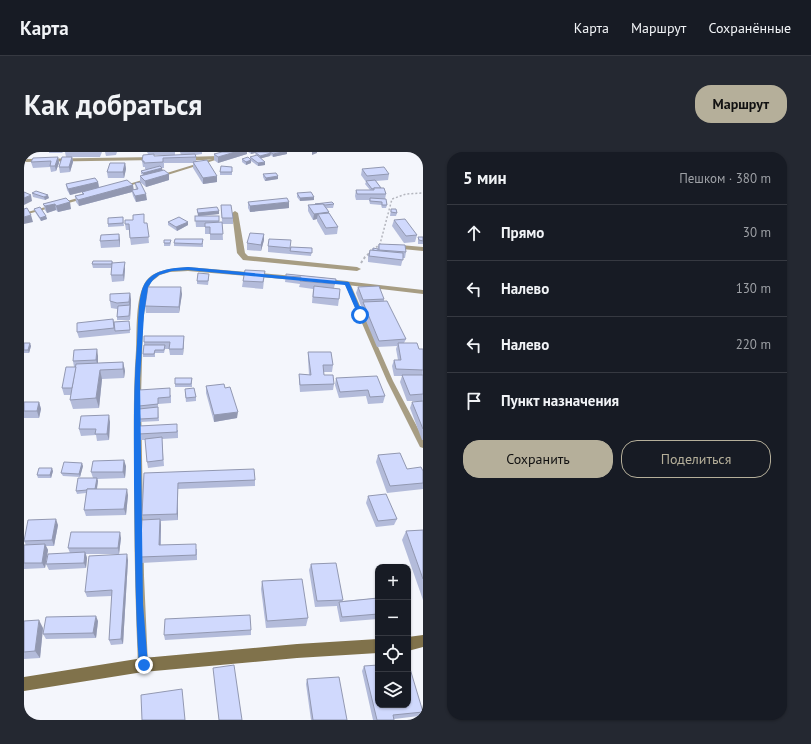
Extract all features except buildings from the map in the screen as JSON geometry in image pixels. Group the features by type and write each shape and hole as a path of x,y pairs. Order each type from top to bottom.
{"street":[{"path":"176,159 219,158"},
{"path":"26,161 161,159"},
{"path":"235,213 241,253 242,256 246,258 357,269"},
{"path":"387,245 423,249"},
{"path":"347,283 423,292"},
{"path":"411,643 423,641"},
{"path":"24,684 144,665 297,650 375,646"}],"lane":[{"path":"116,188 239,152"},
{"path":"24,214 93,195"},
{"path":"144,665 139,604 137,379 142,315 146,287 151,279 157,274 172,270 188,269 302,278"},
{"path":"317,280 347,283 390,381 423,445"}],"path":[{"path":"357,269 365,257 380,244 392,199 406,194 423,192"}],"route":[{"path":"144,665 139,604 137,379 142,315 146,287 151,279 157,274 172,270 188,269 264,274 347,283 360,315"}]}
